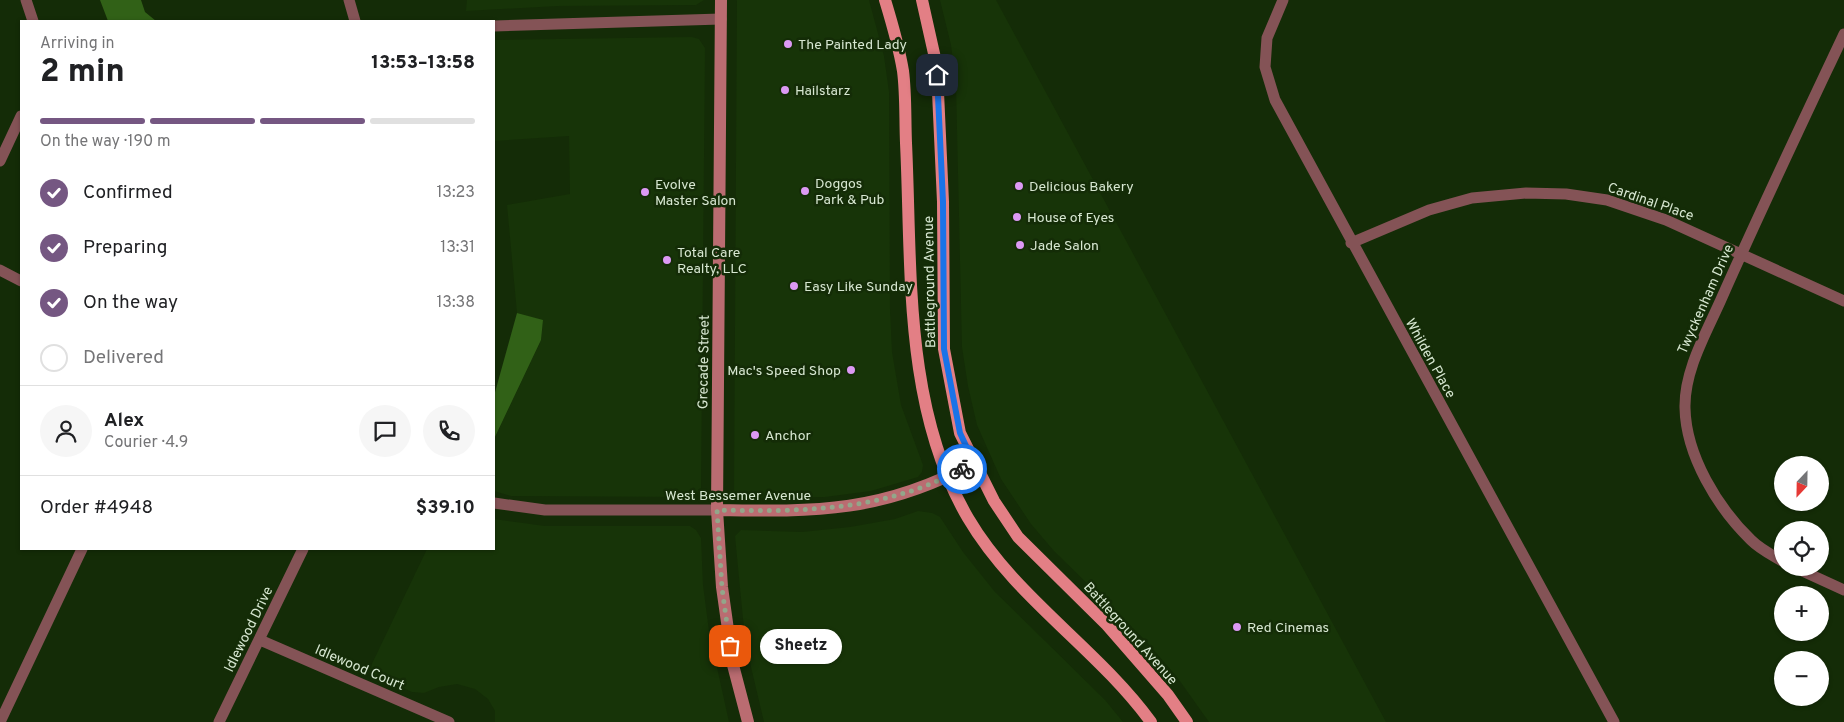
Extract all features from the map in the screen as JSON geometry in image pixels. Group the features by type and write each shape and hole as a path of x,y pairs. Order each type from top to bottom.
{"main road":[{"name":"Battleground Avenue","path":"885,0 903,71 914,336 920,383 937,450 968,518 1004,565 1023,589 1112,674 1151,722"},
{"name":"Battleground Avenue","path":"922,0 935,58 938,92 943,202 944,349 960,433 994,502 1018,537 1107,625 1168,695 1187,722"}],"street":[{"path":"26,0 33,20"},
{"path":"348,0 355,20"},
{"name":"Grecade Street","path":"721,0 717,510 722,588 733,665 748,722"},
{"name":"Whilden Place","path":"1283,0 1267,38 1265,67 1275,100 1351,243 1614,722"},
{"path":"495,26 721,19"},
{"name":"Twyckenham Drive","path":"1774,556 1753,542 1731,519 1694,456 1686,425 1686,386 1693,363 1741,254 1844,34"},
{"path":"0,162 20,118"},
{"name":"Cardinal Place","path":"1351,243 1438,208 1472,198 1536,193 1566,194 1607,200 1666,220 1844,301"},
{"path":"0,270 20,280"},
{"name":"West Bessemer Avenue","path":"495,503 545,510 794,511 854,506 889,499 923,488 974,463"},
{"path":"0,722 82,550"},
{"name":"Idlewood Drive","path":"220,722 303,550"},
{"path":"1813,576 1844,590"},
{"name":"Idlewood Court","path":"260,640 449,722"}],"shaded area":[{"path":"100,0 141,0 145,12 155,20 108,20"},
{"path":"467,0 704,0 696,5 558,6 466,11"},
{"path":"737,0 869,0 884,56 889,92 890,309 892,352 901,405 923,465 922,472 918,477 871,491 825,497 748,498 739,497 734,491"},
{"path":"940,0 996,0 1386,722 1209,722 1177,677 1145,640 1054,551 1031,524 1001,479 977,425 962,347 956,86 951,45"},
{"path":"692,37 699,39 705,48 701,488 697,495 692,497 511,496 495,491 495,437 541,340 543,321 517,313 507,205 570,194 569,136 495,141 495,40"},
{"path":"517,313 543,320 541,340 495,437 495,392"},
{"path":"918,511 932,513 940,517 963,552 995,592 1105,700 1123,722 764,722 751,667 743,619 735,536 741,530 802,532 850,527 895,519"},
{"path":"495,519 545,526 690,526 696,530 701,538 703,585 709,631 729,722 495,722 495,711 488,699 475,689 457,684 439,687 424,693 412,692 368,672 427,550 495,550"}],"way so far":[{"path":"730,646 722,588 717,510 794,511 854,506 889,499 923,488 962,469"}],"place":[{"name":"The Painted Lady","path":"788,44"},
{"name":"Hailstarz","path":"785,90"},
{"name":"Delicious Bakery","path":"1019,186"},
{"name":"Doggos Park & Pub","path":"805,191"},
{"name":"Evolve Master Salon","path":"645,192"},
{"name":"House of Eyes","path":"1017,217"},
{"name":"Jade Salon","path":"1020,245"},
{"name":"Total Care Realty, LLC","path":"667,260"},
{"name":"Easy Like Sunday","path":"794,286"},
{"name":"Mac's Speed Shop","path":"851,370"},
{"name":"Anchor","path":"755,435"},
{"name":"Red Cinemas","path":"1237,627"},
{"name":"Sheetz","path":"730,646"}],"route":[{"path":"937,75 943,202 944,349 960,433 974,463 962,469"}]}
